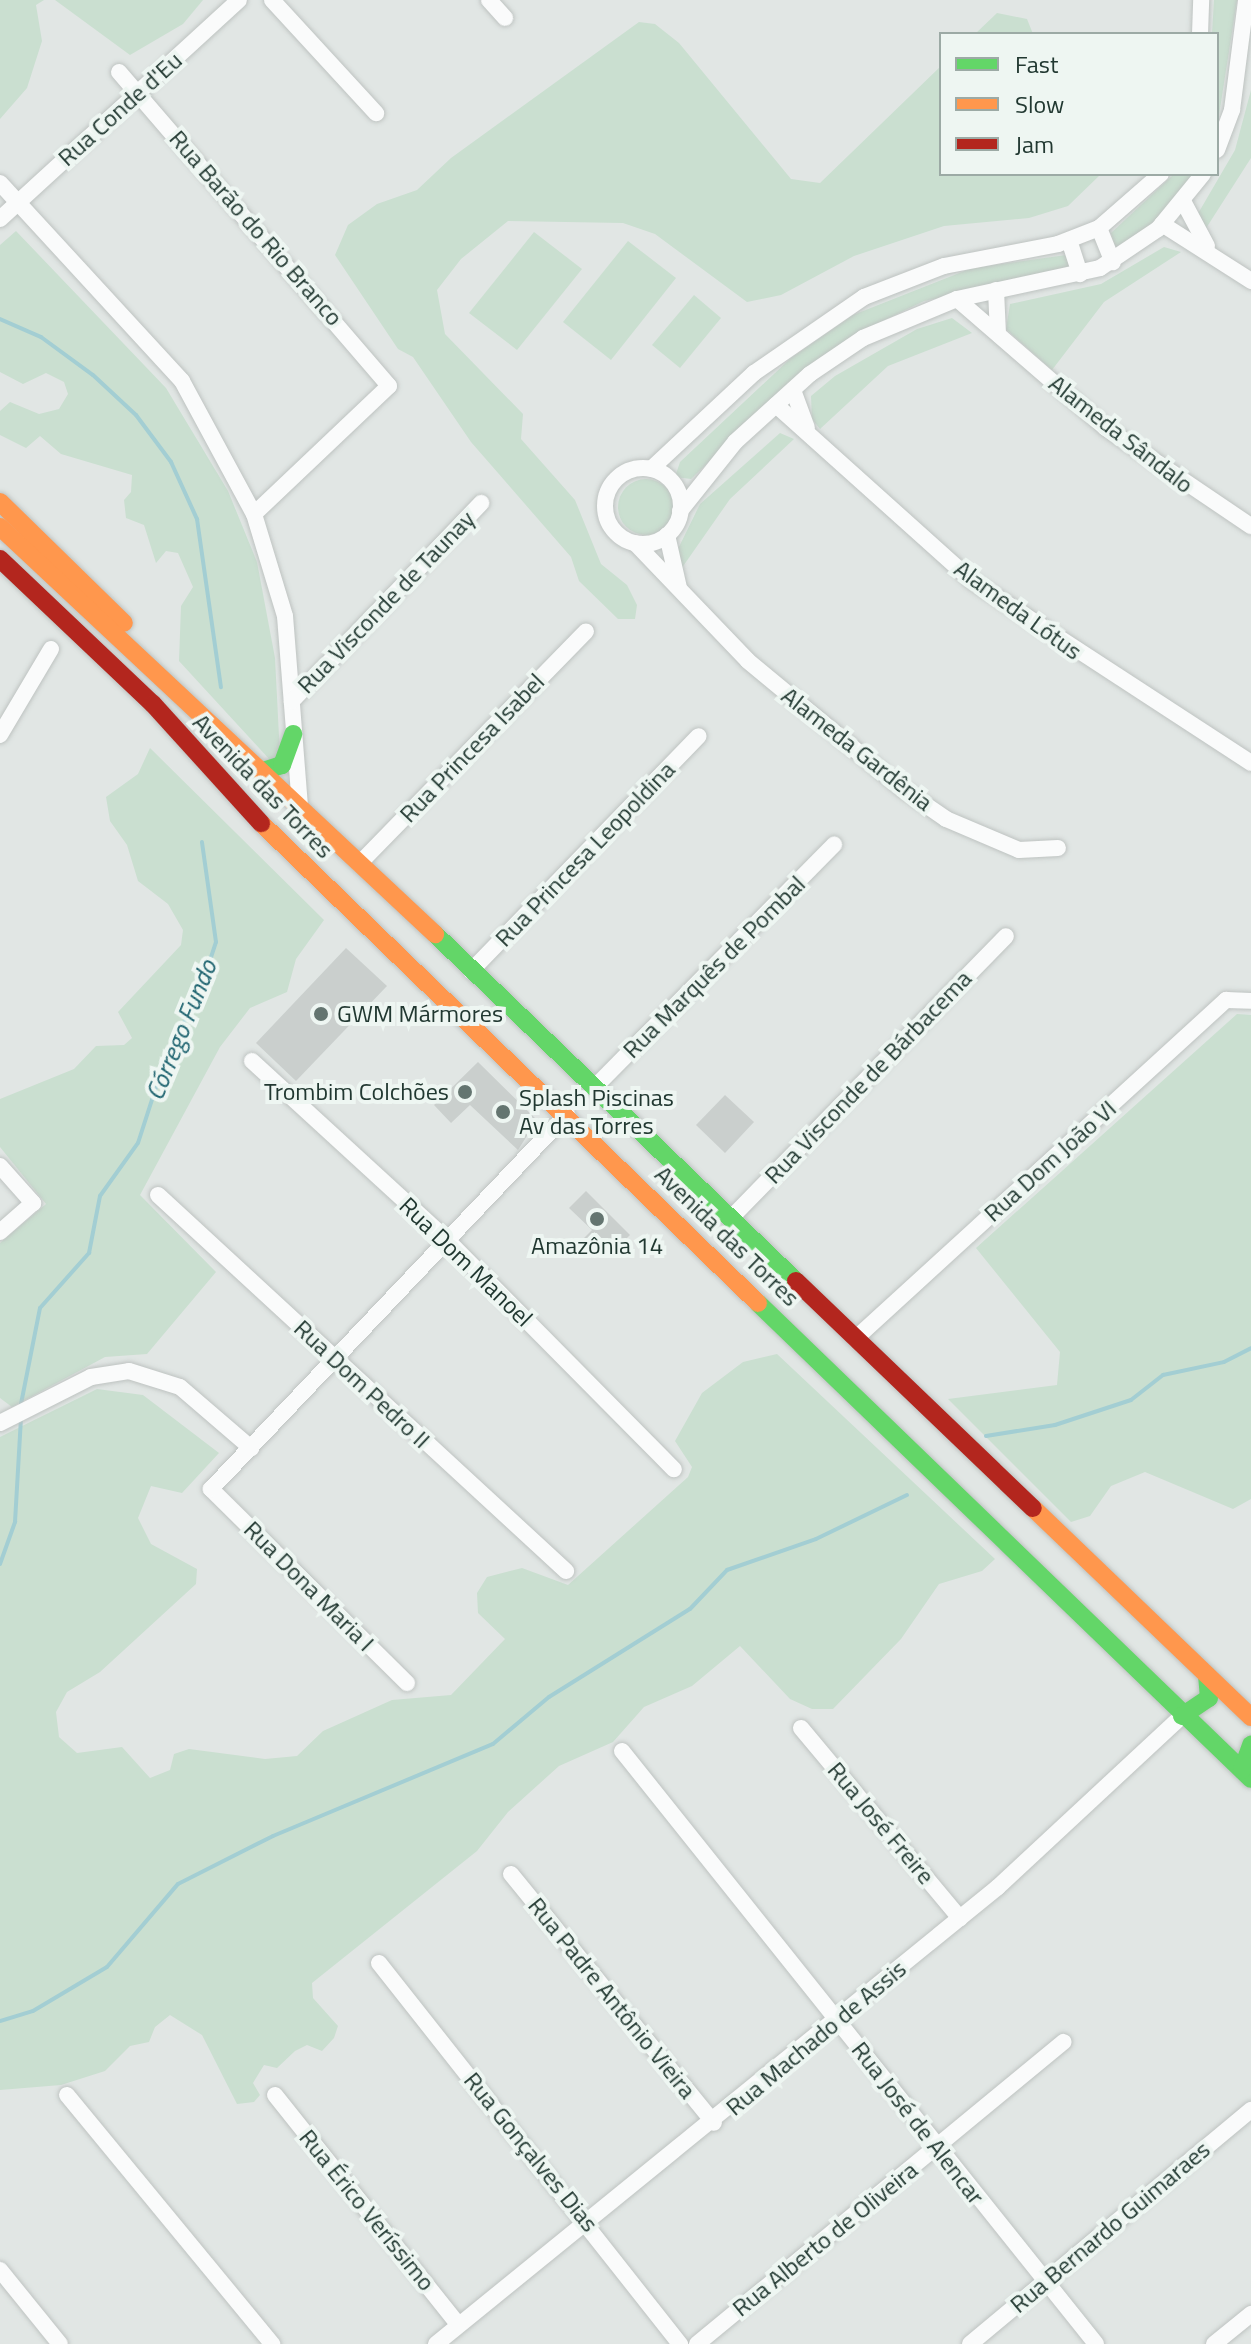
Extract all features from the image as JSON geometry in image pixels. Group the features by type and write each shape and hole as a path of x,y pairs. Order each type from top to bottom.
{"main road":[{"path":"0,502 97,590 138,650"},
{"name":"Avenida das Torres","path":"0,527 64,588 138,650 1251,1717"},
{"name":"Avenida das Torres","path":"0,559 153,704 230,793 492,1041 1246,1775"},
{"path":"0,577 230,793"},
{"path":"263,771 282,765 293,734"},
{"path":"492,1041 485,1024 499,1012 552,1048"},
{"path":"1182,1716 1209,1698 1207,1675"},
{"path":"1246,1775 1251,1745"}],"street":[{"name":"Rua Conde d'Eu","path":"0,219 239,0"},
{"path":"272,0 376,113"},
{"path":"489,0 505,18"},
{"path":"1200,32 1201,0"},
{"path":"1219,144 1246,65 1246,0"},
{"name":"Rua Barão do Rio Branco","path":"119,72 389,386 254,514"},
{"path":"667,535 635,543 609,523 605,501 623,474 651,469 754,373 864,297 944,266 1069,240 1099,228 1159,176"},
{"path":"682,597 667,535 705,474 793,390 863,338 957,299 1080,274 1113,262 1162,224 1202,176"},
{"path":"0,183 182,381 254,514 279,585 300,807"},
{"path":"1183,201 1210,251"},
{"path":"1162,224 1210,251 1251,281"},
{"path":"1099,228 1113,262"},
{"path":"1069,240 1080,274"},
{"path":"996,290 998,334"},
{"name":"Alameda Sândalo","path":"957,299 1106,428 1251,526"},
{"name":"Alameda Lótus","path":"793,390 807,428"},
{"name":"Alameda Lótus","path":"776,405 807,428 892,514 972,581 1251,763"},
{"path":"651,469 674,484 680,511"},
{"name":"Rua Visconde de Taunay","path":"292,701 481,503"},
{"name":"Alameda Gardênia","path":"635,543 682,597 832,734 935,812 1019,850 1058,848"},
{"name":"Rua Princesa Isabel","path":"359,864 586,631"},
{"path":"0,735 51,649"},
{"name":"Rua Princesa Leopoldina","path":"471,971 699,736"},
{"name":"Rua Marquês de Pombal","path":"594,1088 834,845"},
{"name":"Rua Visconde de Bárbacema","path":"730,1219 1006,936"},
{"name":"Rua Dom João VI","path":"855,1339 1226,1000 1251,1001"},
{"name":"Rua Dom Manoel","path":"252,1061 446,1239 674,1469"},
{"path":"7,1416 110,1372 158,1376 251,1448 567,1114"},
{"path":"0,1166 33,1203 0,1232"},
{"name":"Rua Dom Pedro II","path":"158,1195 566,1571"},
{"name":"Rua Dona Maria I","path":"251,1448 211,1489 407,1683"},
{"name":"Rua Machado de Assis","path":"436,2344 589,2225 960,1918 1182,1716"},
{"name":"Rua José Freire","path":"801,1728 960,1918"},
{"name":"Rua José de Alencar","path":"622,1751 1043,2282 1096,2344"},
{"name":"Rua Padre Antônio Vieira","path":"511,1874 714,2123"},
{"name":"Rua Gonçalves Dias","path":"379,1963 680,2344"},
{"name":"Rua Alberto de Oliveira","path":"697,2344 1064,2042"},
{"path":"67,2095 272,2344"},
{"name":"Rua Érico Veríssimo","path":"275,2095 458,2324"},
{"name":"Rua Bernardo Guimaraes","path":"970,2344 1251,2110"},
{"path":"0,2270 60,2344"},
{"path":"1214,2344 1251,2314"}],"green space":[{"path":"0,0 44,0 36,5 42,41 27,88 0,119"},
{"path":"55,0 203,0 183,24 130,55"},
{"path":"1214,0 1237,0 1219,115 1219,32 1212,32"},
{"path":"997,13 1027,19 1032,32 977,32"},
{"path":"639,22 655,24 679,43 791,179 820,183 939,68 939,176 1099,176 1068,206 1029,218 944,226 854,256 781,295 747,302 655,234 623,223 508,221 461,259 437,290 445,334 523,414 521,439 575,500 601,564 627,585 637,605 635,619 618,619 579,581 571,557 471,442 413,357 398,349 335,255 348,225 377,204 417,190 451,158"},
{"path":"1251,90 1251,158 1203,233 1196,217 1235,150"},
{"path":"1172,176 1194,176 1157,221 1115,248 1111,233"},
{"path":"16,231 166,388 228,491 257,562 275,658 280,756 271,761 179,661 181,606 193,587 178,553 166,551 156,563 144,525 126,518 124,500 131,492 132,475 61,454 40,436 26,448 0,435 0,411 10,402 39,414 59,409 68,394 64,382 46,373 23,384 0,372 0,245"},
{"path":"534,232 582,269 517,350 469,313"},
{"path":"628,241 676,278 611,360 563,322"},
{"path":"1164,247 1181,252 1104,302 1052,370 1006,329 1010,304 1101,284"},
{"path":"1066,255 1071,265 1061,273 924,301 852,336 785,388 691,479 675,477 680,462 791,358 853,315 972,268"},
{"path":"694,295 721,318 680,368 652,345"},
{"path":"952,318 972,333 888,366 820,429 812,419 811,396 835,376 917,329"},
{"path":"780,433 794,439 730,499 679,572 675,555 700,504"},
{"path":"646,479 666,487 674,507 666,527 646,535 626,527 618,507 626,487"},
{"path":"150,748 324,920 296,959 287,992 250,1008 220,1047 140,1195 216,1272 147,1354 105,1357 12,1407 0,1398 0,1243 46,1204 0,1147 0,1099 74,1069 96,1046 124,1045 132,1038 118,1012 181,945 183,930 168,904 138,881 127,845 110,821 106,797 138,774"},
{"path":"1237,1014 1251,1015 1251,1499 1233,1509 1145,1472 1111,1486 1090,1516 1071,1522 948,1399 1057,1385 1060,1352 976,1248"},
{"path":"777,1354 995,1559 982,1571 939,1584 901,1639 833,1709 812,1709 790,1699 740,1646 692,1686 644,1707 613,1742 559,1766 508,1812 477,1851 312,1983 313,1998 338,2026 334,2038 322,2051 307,2045 295,2051 277,2068 264,2065 253,2083 260,2095 254,2102 237,2104 202,2035 170,2015 155,2027 149,2042 130,2046 105,2071 61,2085 0,2090 0,1437 97,1389 143,1395 219,1453 182,1493 151,1486 138,1518 151,1544 197,1569 196,1584 100,1672 67,1692 56,1712 59,1737 77,1753 122,1747 150,1778 170,1770 174,1754 189,1749 265,1759 297,1756 323,1731 392,1700 451,1695 505,1639 478,1613 477,1593 487,1577 522,1568 568,1585 688,1477 692,1467 675,1441 702,1393 743,1362"}],"building":[{"name":"GWM Mármores","path":"346,948 387,986 296,1081 256,1043"},
{"path":"478,1062 537,1120 518,1150 470,1105 451,1123 434,1105"},
{"path":"725,1095 754,1122 725,1153 696,1125"},
{"name":"Amazônia 14","path":"586,1191 630,1235 614,1251 608,1245 596,1257 581,1241 592,1230 569,1208"}],"waterway":[{"name":"Córrego Fundo","path":"0,319 41,337 93,375 136,415 171,462 197,519 221,687"},
{"name":"Córrego Fundo","path":"20,1409 40,1308 89,1253 100,1196 138,1143 167,1053 198,997 216,942 202,842"},
{"path":"986,1436 1055,1425 1131,1400 1163,1375 1224,1362 1251,1348"},
{"name":"Córrego Fundo","path":"0,1564 15,1522 21,1417"},
{"path":"0,2021 33,2011 107,1967 178,1884 273,1836 493,1744 549,1697 690,1609 727,1570 816,1539 907,1495"}],"traffic: fast":[{"path":"263,771 282,765 293,734"},
{"path":"435,934 796,1281"},
{"path":"758,1303 1251,1779"},
{"path":"1182,1716 1209,1698 1207,1675"},
{"path":"1242,1770 1251,1745"}],"traffic: slow":[{"path":"0,502 124,623"},
{"path":"0,527 435,934"},
{"path":"261,823 758,1303"},
{"path":"1033,1508 1251,1717"}],"traffic: jam":[{"path":"0,559 153,704 261,823"},
{"path":"796,1281 1033,1508"}],"place":[{"name":"GWM Mármores","path":"321,1014"},
{"name":"Trombim Colchões","path":"465,1092"},
{"name":"Splash Piscinas Av das Torres","path":"503,1112"},
{"name":"Amazônia 14","path":"597,1219"}]}
